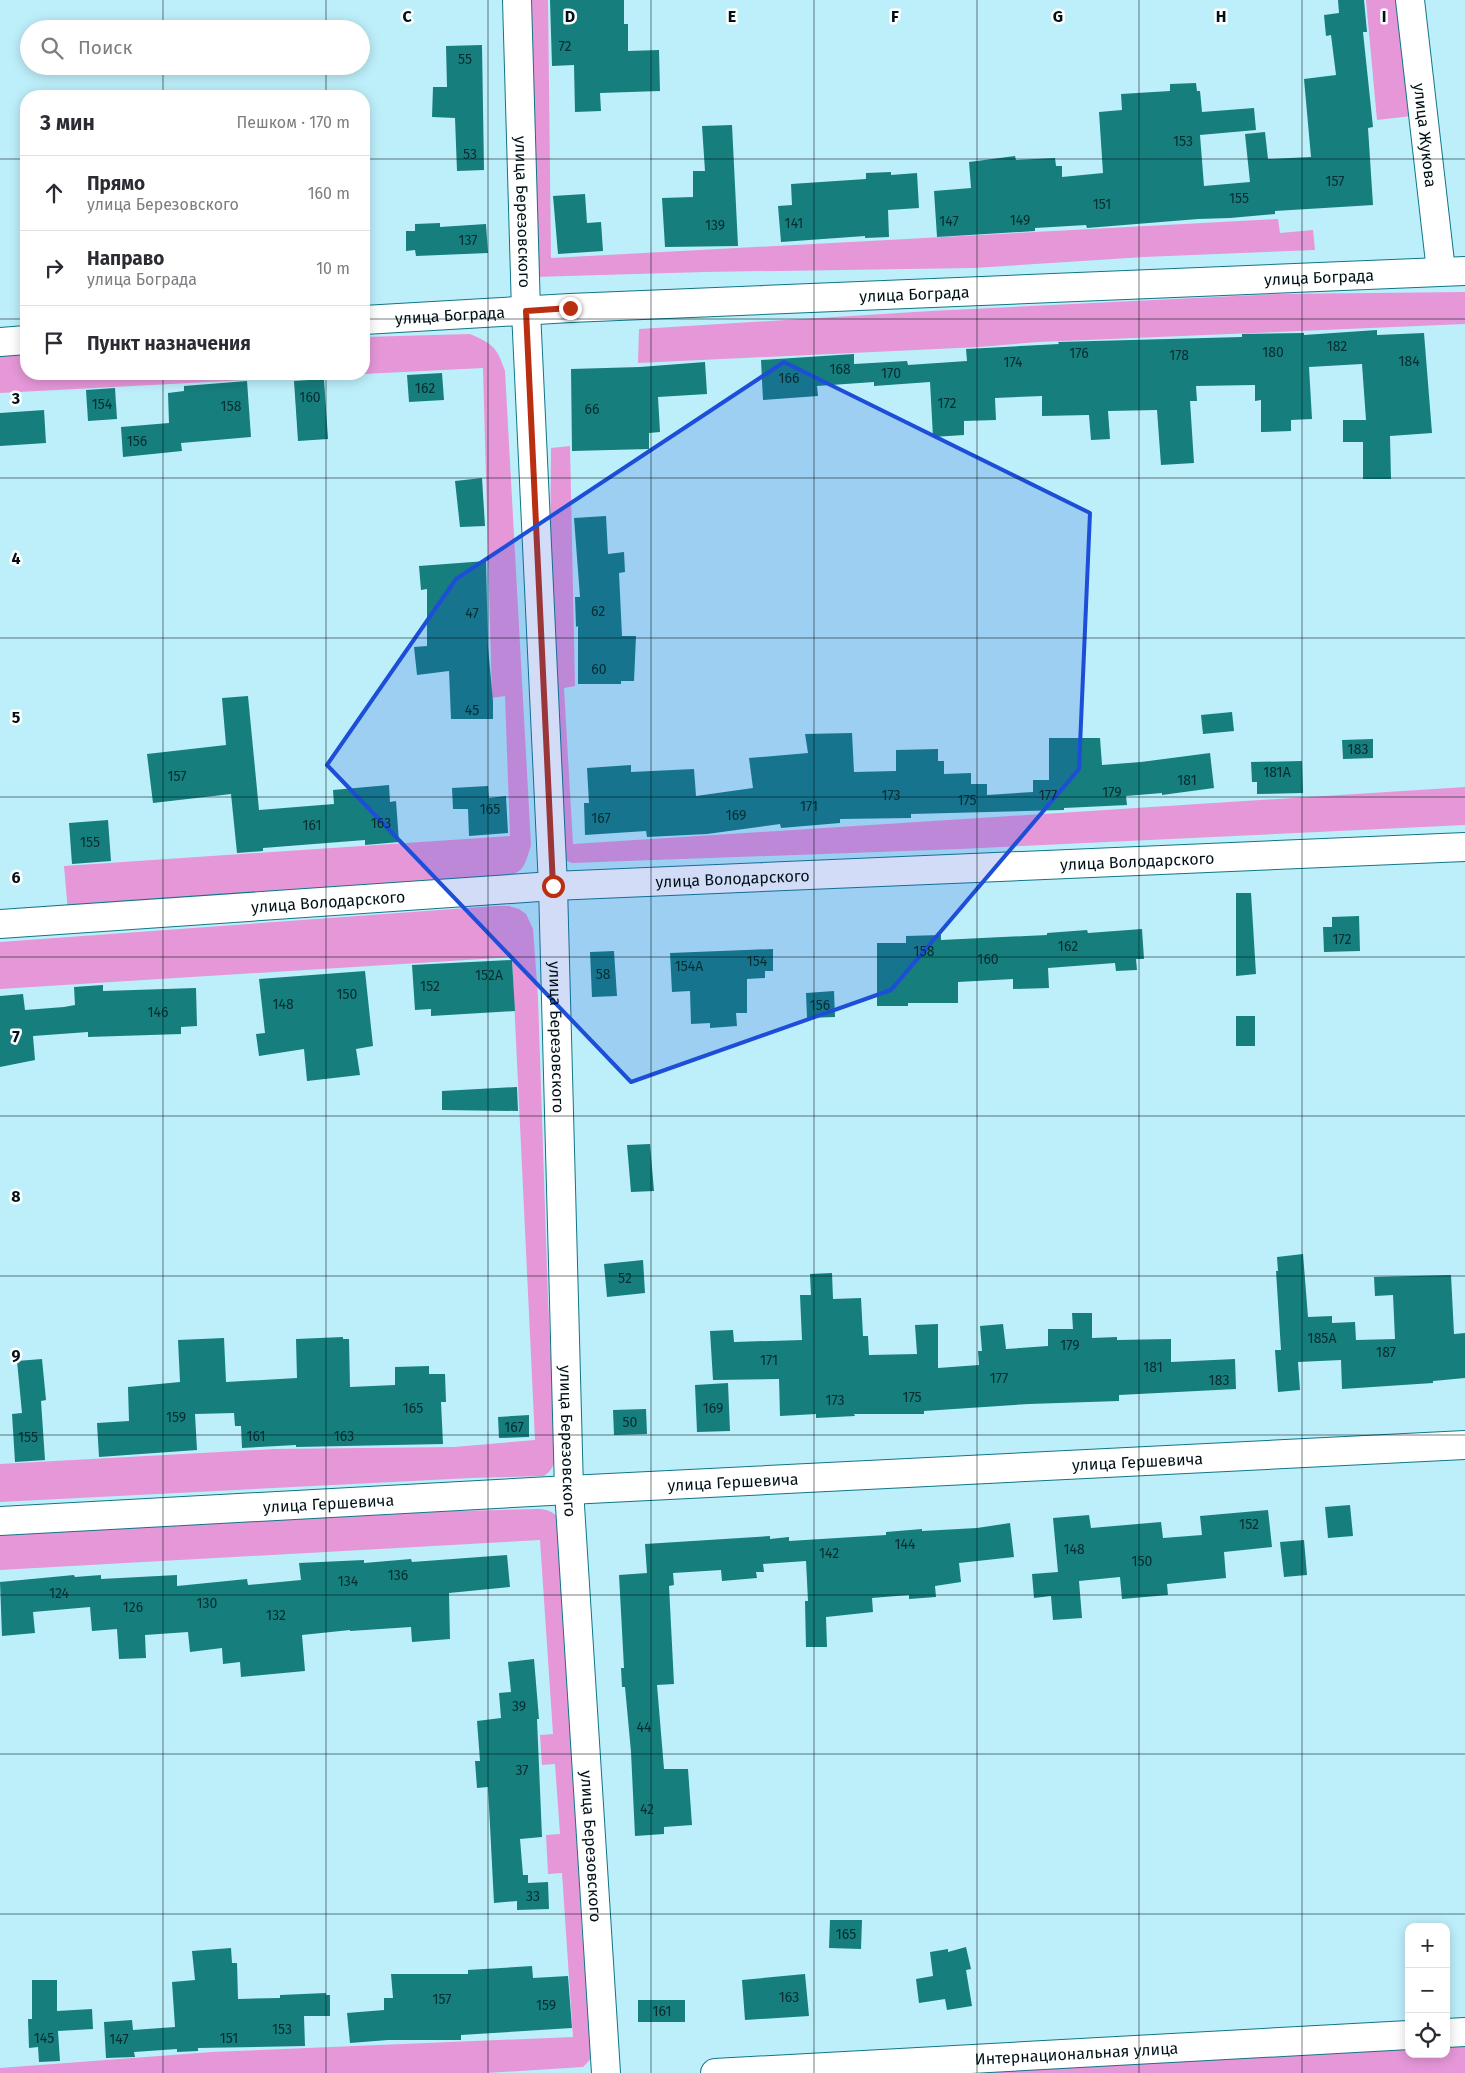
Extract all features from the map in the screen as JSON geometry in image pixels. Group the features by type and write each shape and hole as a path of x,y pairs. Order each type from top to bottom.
{"street":[{"name":"улица Березовского","path":"517,0 526,311 553,886 569,1490 606,2073"},
{"name":"улица Жукова","path":"1410,0 1453,271"},
{"name":"улица Бограда","path":"370,320 526,311 1453,271"},
{"path":"0,342 20,340"},
{"name":"улица Володарского","path":"0,924 553,886 1465,847"},
{"name":"улица Гершевича","path":"0,1521 1465,1444"},
{"path":"1450,2033 1465,2032"},
{"name":"Интернациональная улица","path":"715,2073 1405,2035"}],"highlighted area":[{"path":"784,362 1090,513 1079,769 891,990 631,1082 327,765 456,579"}],"shaded area":[{"path":"528,0 548,0 551,258 1278,219 1280,233 1313,230 1315,250 1144,257 974,268 704,272 534,277"},
{"path":"1366,0 1397,0 1412,116 1377,120"},
{"path":"1465,292 1465,324 1038,342 979,347 638,363 639,329 931,311 1277,294"},
{"path":"470,334 493,347 505,371 531,845 523,867 516,873 503,879 68,912 64,866 510,836 505,696 492,698 483,368 370,374 370,337"},
{"path":"20,354 20,380 248,380 0,393 0,355"},
{"path":"570,446 575,686 564,688 573,844 1465,787 1465,825 960,849 572,863 562,859 549,687 551,448"},
{"path":"509,906 519,909 526,914 533,929 538,997 548,1299 556,1454 551,1469 544,1476 0,1502 0,1464 275,1449 454,1447 535,1440 512,957 0,989 0,942"},
{"path":"536,1509 550,1511 560,1520 582,1933 594,2042 592,2056 586,2064 583,2067 486,2073 0,2073 0,2068 212,2052 573,2037 562,1873 548,1874 546,1835 560,1834 555,1764 542,1765 540,1735 553,1734 540,1540 0,1570 0,1535 455,1511"},
{"path":"1465,2035 1465,2073 986,2073 1405,2039 1405,2058 1450,2058 1450,2036"}],"building":[{"path":"550,0 624,0 624,24 628,24 628,51 659,50 660,91 600,93 601,111 575,112 574,65 552,66"},
{"path":"1338,0 1364,0 1367,32 1363,32 1373,127 1368,128 1373,205 1275,211 1275,214 1230,218 1087,228 1086,225 1035,228 1035,231 937,237 934,191 971,188 969,162 1015,156 1016,160 1055,158 1056,166 1062,166 1062,177 1103,173 1099,112 1122,110 1121,94 1170,91 1170,84 1196,83 1197,91 1200,91 1202,112 1254,108 1256,130 1200,135 1204,186 1250,182 1245,134 1265,132 1268,159 1311,157 1304,79 1336,75 1331,35 1326,36 1324,15 1339,13"},
{"path":"482,45 484,170 457,171 455,118 432,117 433,87 447,87 446,46"},
{"path":"732,125 738,246 665,247 662,198 693,197 693,171 705,171 702,126"},
{"path":"891,172 891,175 917,173 919,208 888,210 889,237 865,238 865,236 781,242 778,206 792,205 791,184 866,179 866,173"},
{"path":"585,194 587,223 601,222 603,251 558,254 553,196"},
{"path":"440,223 440,227 486,224 488,253 416,256 415,250 406,251 406,231 415,231 415,224"},
{"path":"1377,330 1377,335 1424,333 1432,433 1390,436 1391,479 1363,479 1363,442 1343,442 1343,420 1366,420 1362,364 1309,367 1312,419 1291,420 1291,431 1261,432 1261,400 1255,401 1255,385 1196,386 1197,401 1190,401 1194,463 1161,465 1157,410 1108,411 1110,439 1091,440 1089,415 1042,416 1042,396 995,398 996,420 964,421 964,435 933,437 930,382 874,386 874,382 817,386 818,396 763,400 761,360 854,354 854,364 907,361 908,365 967,361 966,349 1059,344 1058,342 1242,337 1242,334 1304,333 1304,335"},
{"path":"705,362 707,394 658,397 660,432 649,433 649,449 572,451 571,369 640,367"},
{"path":"442,373 444,400 409,402 407,375"},
{"path":"324,380 328,439 298,441 294,381"},
{"path":"247,381 251,437 181,443 182,451 123,457 121,427 169,423 168,393 184,391 184,386"},
{"path":"115,388 117,419 88,421 86,390"},
{"path":"44,410 46,443 0,446 0,413"},
{"path":"482,478 485,526 460,527 455,481"},
{"path":"606,516 608,554 624,552 625,572 619,573 622,636 636,636 634,681 621,681 621,684 578,684 578,626 576,627 575,597 580,597 574,518"},
{"path":"486,561 488,646 493,719 451,719 449,671 417,675 414,647 427,646 427,589 421,590 419,566"},
{"path":"248,696 259,810 334,804 333,790 389,785 390,802 396,801 399,842 365,845 365,840 263,848 263,851 237,853 231,794 153,803 147,754 226,745 222,698"},
{"path":"1232,712 1234,731 1203,734 1201,715"},
{"path":"852,733 854,772 896,771 896,750 938,749 938,761 944,761 944,774 971,773 971,784 987,784 987,795 1033,792 1033,780 1049,780 1049,738 1100,738 1102,765 1210,753 1214,788 1162,795 1162,793 1126,796 1127,805 1064,808 1064,810 911,814 911,818 840,819 840,823 781,828 780,824 707,834 647,837 646,831 585,835 584,803 589,803 587,768 631,765 631,772 694,769 696,796 753,788 749,758 808,753 805,734"},
{"path":"1373,739 1373,758 1343,759 1342,740"},
{"path":"1302,761 1303,793 1257,794 1257,782 1252,782 1251,762"},
{"path":"488,786 489,798 506,796 508,833 469,836 468,809 453,809 452,788"},
{"path":"108,820 111,861 72,864 69,823"},
{"path":"1236,893 1251,893 1256,974 1236,976"},
{"path":"1359,916 1360,951 1324,952 1323,927 1332,927 1332,917"},
{"path":"1142,929 1144,959 1136,959 1137,970 1116,971 1115,963 1048,968 1049,988 1013,989 1013,979 958,982 958,1003 908,1003 908,1006 877,1006 877,943 906,943 906,936 941,935 941,940 1047,935 1047,933 1087,930 1088,933"},
{"path":"773,949 773,971 765,971 765,978 747,979 747,1013 736,1013 737,1026 710,1028 710,1023 691,1024 690,991 672,992 670,953"},
{"path":"614,951 617,996 592,997 590,952"},
{"path":"512,960 515,1011 431,1016 431,1009 415,1010 412,965"},
{"path":"365,971 373,1046 356,1049 360,1075 307,1081 304,1049 259,1056 256,1034 265,1033 259,979"},
{"path":"103,985 103,991 196,988 197,1026 181,1027 181,1034 88,1037 88,1032 33,1036 35,1060 0,1067 0,996 23,994 25,1010 64,1007 75,1005 74,987"},
{"path":"834,991 835,1017 807,1018 806,993"},
{"path":"1236,1016 1255,1016 1255,1046 1236,1046"},
{"path":"517,1087 518,1111 442,1110 442,1091"},
{"path":"650,1144 654,1191 631,1192 627,1145"},
{"path":"1303,1254 1308,1317 1332,1316 1332,1323 1355,1322 1356,1340 1395,1339 1393,1295 1375,1296 1374,1277 1451,1275 1454,1334 1465,1333 1465,1378 1433,1381 1433,1383 1342,1389 1341,1360 1298,1362 1300,1390 1278,1392 1275,1350 1281,1350 1276,1271 1278,1271 1277,1257"},
{"path":"643,1260 645,1293 607,1297 604,1264"},
{"path":"832,1273 833,1299 861,1298 863,1336 868,1336 869,1355 917,1354 915,1325 938,1324 938,1368 979,1365 978,1351 982,1351 980,1326 1003,1324 1006,1349 1048,1346 1048,1329 1073,1329 1072,1313 1092,1313 1092,1338 1117,1337 1117,1340 1171,1339 1171,1362 1235,1359 1236,1389 1119,1395 1119,1401 1029,1404 924,1411 924,1414 854,1414 855,1416 816,1418 816,1414 780,1416 779,1379 713,1380 710,1331 733,1330 734,1342 802,1340 800,1295 811,1295 810,1274"},
{"path":"343,1337 343,1339 349,1339 350,1387 395,1385 395,1367 429,1366 429,1374 445,1374 446,1402 441,1402 443,1444 296,1447 296,1445 242,1448 241,1426 235,1426 234,1413 195,1414 197,1450 99,1457 97,1423 129,1421 128,1387 180,1382 178,1340 224,1338 226,1382 297,1378 296,1339"},
{"path":"42,1359 46,1400 41,1401 45,1460 15,1462 12,1414 22,1413 17,1361"},
{"path":"728,1383 730,1431 697,1432 695,1385"},
{"path":"646,1409 647,1434 614,1435 613,1410"},
{"path":"529,1415 529,1437 499,1438 498,1417"},
{"path":"1350,1505 1353,1536 1328,1538 1325,1507"},
{"path":"1268,1510 1272,1547 1224,1552 1226,1578 1167,1584 1168,1595 1122,1599 1120,1577 1079,1581 1082,1618 1053,1620 1051,1596 1034,1598 1032,1574 1058,1572 1053,1518 1089,1515 1091,1528 1161,1522 1163,1538 1202,1535 1200,1516"},
{"path":"1010,1523 1014,1557 959,1563 961,1582 935,1586 936,1597 909,1599 909,1595 872,1598 873,1612 826,1617 827,1647 806,1647 805,1601 808,1601 806,1561 763,1564 764,1572 756,1572 757,1578 722,1581 721,1570 673,1573 674,1585 669,1586 674,1684 657,1685 664,1769 688,1769 692,1825 664,1827 664,1834 635,1836 631,1752 625,1687 622,1687 621,1668 624,1668 619,1575 647,1573 645,1544 770,1536 770,1539 789,1537 789,1541 886,1535 886,1532 922,1529 922,1531 977,1528"},
{"path":"1304,1540 1307,1575 1284,1577 1280,1542"},
{"path":"507,1555 510,1587 449,1593 450,1639 412,1642 411,1627 302,1635 305,1671 241,1677 240,1662 223,1664 222,1648 190,1652 188,1632 145,1635 146,1658 119,1659 117,1629 92,1631 90,1607 33,1612 35,1633 2,1636 0,1582 74,1575 75,1577 101,1575 101,1579 177,1575 177,1586 247,1579 248,1585 301,1580 299,1563 364,1560 364,1563 411,1559 412,1562"},
{"path":"534,1659 539,1719 537,1719 542,1837 520,1839 523,1875 528,1875 528,1883 548,1882 549,1909 517,1910 517,1901 494,1903 488,1787 477,1788 475,1761 480,1761 477,1721 501,1718 499,1693 511,1692 508,1662"},
{"path":"830,1920 862,1920 861,1949 829,1948"},
{"path":"966,1947 971,1969 966,1970 972,2006 947,2010 945,1999 919,2003 916,1979 933,1976 930,1952 948,1949 948,1952"},
{"path":"231,1948 232,1963 237,1963 238,1999 280,1998 280,1995 326,1993 326,1995 330,1995 330,2016 304,2016 305,2046 198,2048 198,2051 177,2052 177,2049 134,2052 135,2057 106,2058 104,2022 132,2020 133,2030 175,2027 172,1982 195,1980 192,1951"},
{"path":"532,1966 533,1978 568,1976 572,2028 461,2035 461,2040 388,2040 350,2043 347,2013 384,2010 384,1998 393,1998 391,1974 468,1974 468,1970"},
{"path":"805,1974 809,2016 745,2020 742,1980"},
{"path":"32,1980 57,1980 57,2011 92,2009 93,2029 58,2031 60,2061 39,2062 38,2047 29,2048 28,2019 32,2019"},
{"path":"638,2000 685,2000 685,2022 638,2022"}],"route":[{"path":"553,886 526,311 570,308"}]}
